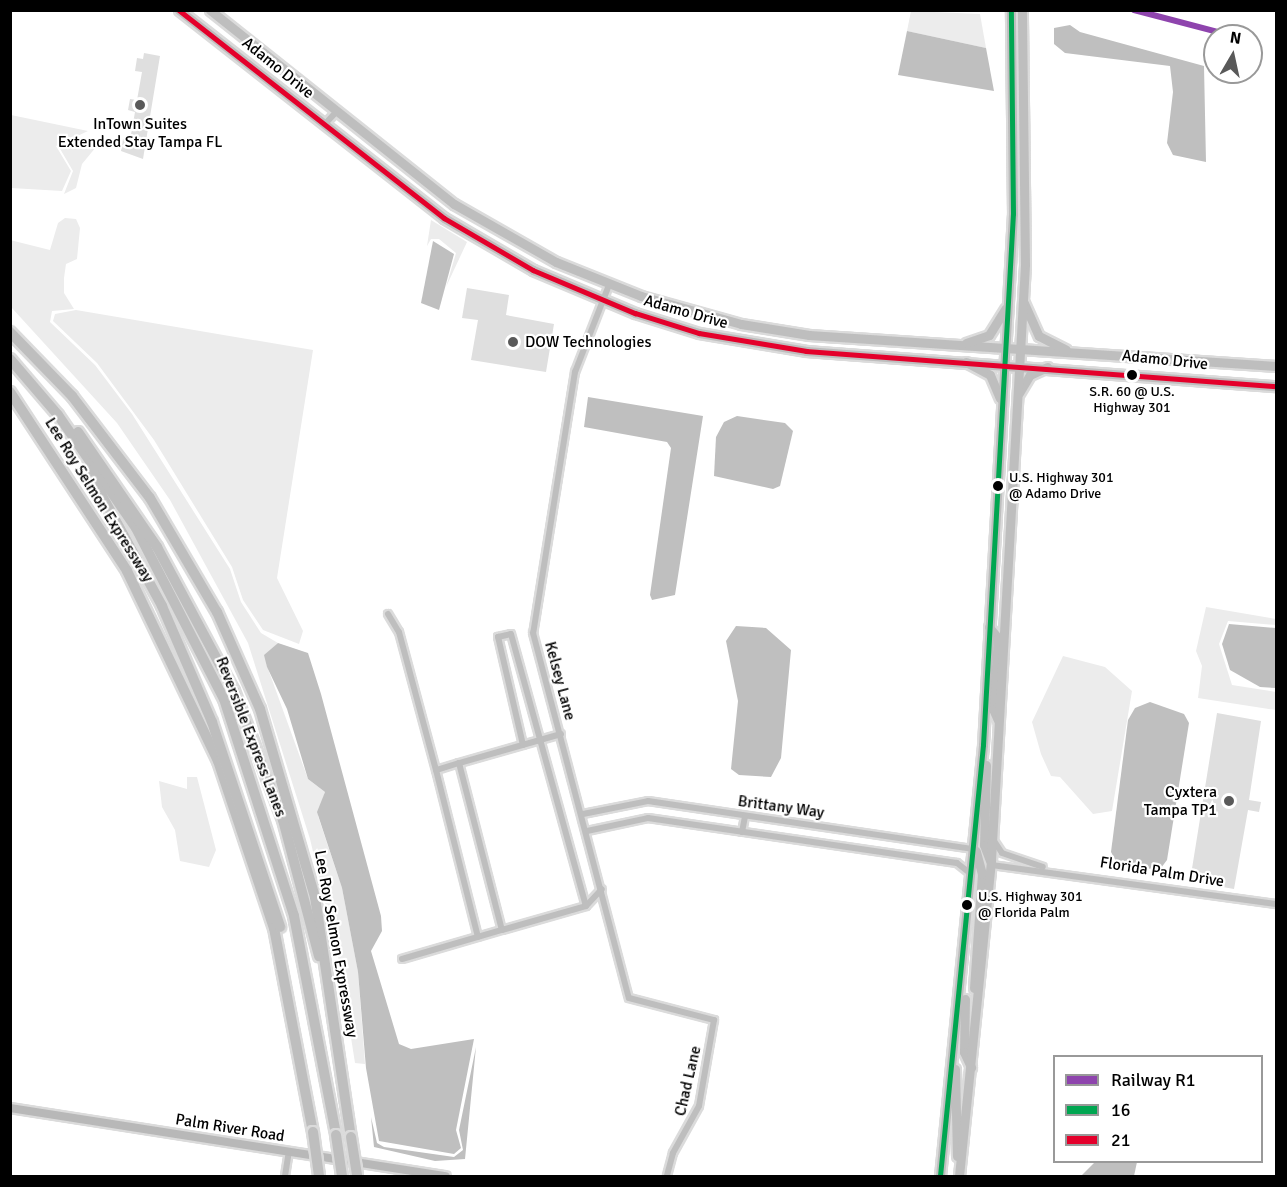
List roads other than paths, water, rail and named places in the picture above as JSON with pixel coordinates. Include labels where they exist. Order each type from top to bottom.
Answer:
[{"type":"highway","name":"Lee Roy Selmon Expressway","points":[[10,332],[72,396],[136,478],[229,636],[285,780],[313,886],[357,1176]]},
{"type":"highway","name":"Reversible Express Lanes","points":[[10,359],[58,415],[160,568],[235,727],[300,938],[342,1176]]},
{"type":"highway","name":"Lee Roy Selmon Expressway","points":[[10,392],[112,544],[191,696],[274,928],[296,1019],[320,1176]]},
{"type":"highway","points":[[39,392],[66,416],[118,487],[202,624],[268,774],[327,973]]},
{"type":"highway","points":[[58,415],[139,560],[212,722],[269,884],[295,989],[296,1019]]},
{"type":"main road","name":"Adamo Drive","points":[[179,10],[396,185],[468,234],[603,301],[699,333],[762,346],[1019,363],[1276,386]]},
{"type":"main road","name":"Adamo Drive","points":[[210,10],[336,112],[478,219],[609,285],[707,316],[775,330],[957,346],[1276,366]]},
{"type":"main road","points":[[940,1176],[973,876],[983,745],[1009,298],[1014,156],[1012,13]]},
{"type":"main road","points":[[959,1176],[993,839],[1023,298],[1028,170],[1022,15]]},
{"type":"main road","points":[[957,346],[989,335],[1009,298]]},
{"type":"main road","points":[[1023,298],[1039,336],[1073,353]]},
{"type":"main road","points":[[964,361],[992,378],[1002,407]]},
{"type":"main road","points":[[1017,398],[1030,375],[1050,366]]},
{"type":"main road","points":[[989,627],[998,638],[993,709],[999,722]]},
{"type":"main road","points":[[983,745],[984,845],[991,865]]},
{"type":"main road","points":[[975,849],[982,874],[974,955],[977,1005]]},
{"type":"main road","points":[[965,951],[964,1052],[971,1067]]},
{"type":"main road","points":[[952,1064],[959,1176]]},
{"type":"street","points":[[324,125],[336,112]]},
{"type":"street","name":"Kelsey Lane","points":[[609,285],[575,372],[533,633],[583,814],[629,998],[714,1020]]},
{"type":"street","points":[[388,614],[399,632],[478,937]]},
{"type":"street","points":[[523,745],[498,638],[511,634],[586,906]]},
{"type":"street","points":[[436,770],[561,734]]},
{"type":"street","points":[[459,763],[502,930]]},
{"type":"street","name":"Brittany Way","points":[[583,814],[648,801],[975,849]]},
{"type":"street","points":[[742,832],[745,816]]},
{"type":"street","name":"Brittany Way","points":[[587,831],[648,818],[957,863],[973,876]]},
{"type":"street","points":[[859,848],[861,833]]},
{"type":"street","name":"Florida Palm Drive","points":[[993,839],[1002,853],[1044,868]]},
{"type":"street","name":"Florida Palm Drive","points":[[991,865],[1044,868],[1276,904]]},
{"type":"street","points":[[402,959],[586,906],[602,889]]},
{"type":"street","name":"Chad Lane","points":[[667,1176],[673,1153],[699,1106],[714,1020]]},
{"type":"street","name":"Palm River Road","points":[[10,1108],[446,1176]]},
{"type":"street","points":[[285,1176],[289,1152]]},
{"type":"rail line","name":"R1","points":[[1134,10],[1203,28]]},
{"type":"place","name":"InTown Suites Extended Stay Tampa FL","points":[[140,105]]},
{"type":"place","name":"DOW Technologies","points":[[513,342]]},
{"type":"place","name":"S.R. 60 @ U.S. Highway 301","points":[[1132,375]]},
{"type":"place","name":"U.S. Highway 301 @ Adamo Drive","points":[[998,486]]},
{"type":"place","name":"Cyxtera Tampa TP1","points":[[1229,801]]},
{"type":"place","name":"U.S. Highway 301 @ Florida Palm","points":[[967,905]]}]
